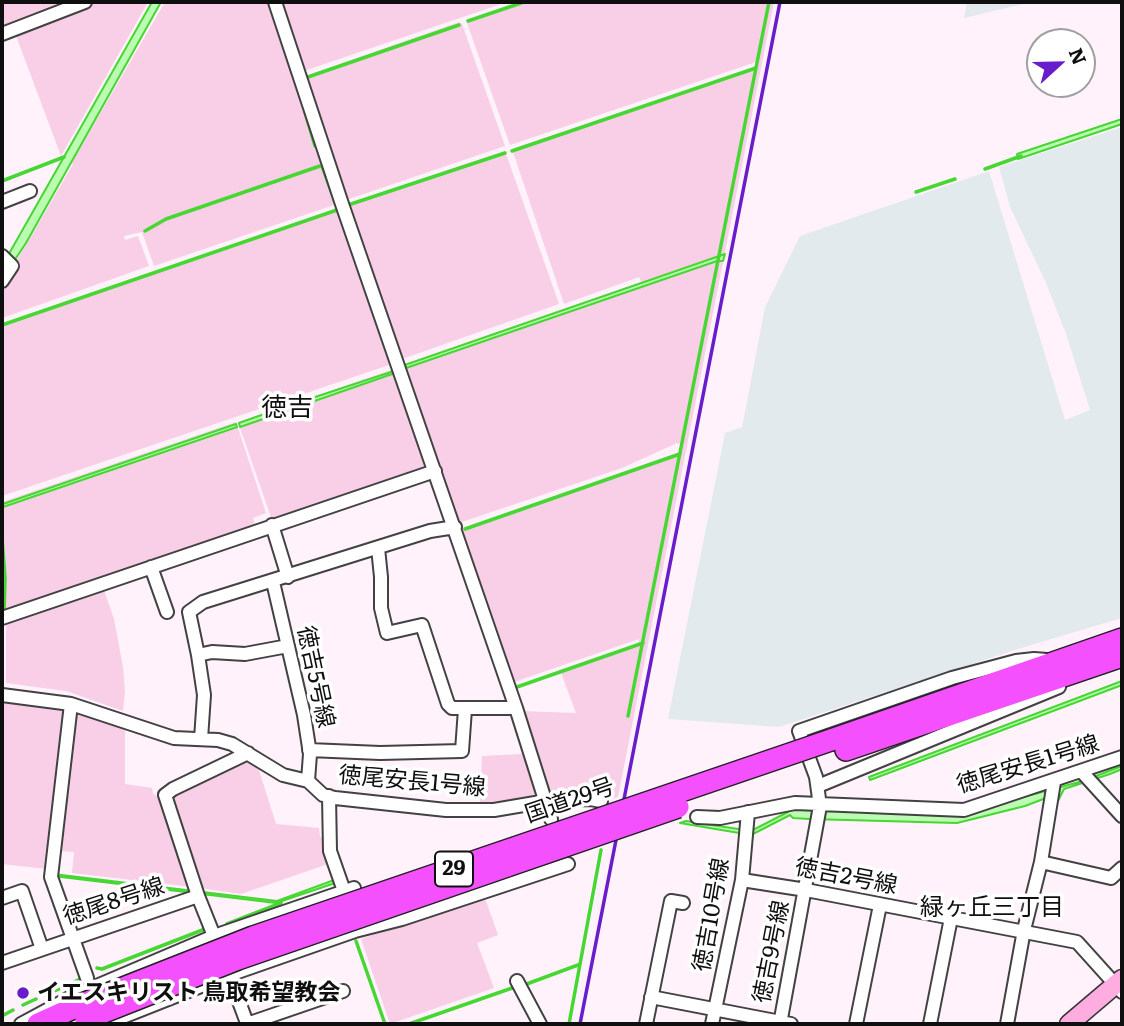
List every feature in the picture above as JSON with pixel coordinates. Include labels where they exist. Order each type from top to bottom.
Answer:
[{"type":"highway","name":"国道29号","points":[[38,1024],[87,1018],[261,951],[833,746],[1122,639]]},
{"type":"highway","name":"国道29号","points":[[833,746],[1122,656]]},
{"type":"street","points":[[2,34],[85,2]]},
{"type":"street","points":[[275,2],[516,708],[551,819]]},
{"type":"street","points":[[2,202],[30,191]]},
{"type":"street","points":[[2,256],[12,266],[2,281]]},
{"type":"street","points":[[2,618],[435,471]]},
{"type":"street","points":[[272,525],[288,576]]},
{"type":"street","points":[[201,739],[204,695],[190,620],[191,609],[216,597],[273,582],[430,531],[454,527]]},
{"type":"street","points":[[378,548],[381,608],[387,634],[422,625],[448,704],[452,708],[516,708]]},
{"type":"street","points":[[152,567],[167,612]]},
{"type":"street","name":"徳吉5号線","points":[[273,582],[304,715],[309,750],[308,781]]},
{"type":"street","points":[[198,655],[212,652],[245,654],[288,646]]},
{"type":"street","name":"徳吉9号線","points":[[784,1024],[819,812],[818,786],[799,731],[952,678],[1025,660],[1056,662]]},
{"type":"street","points":[[818,786],[1018,705],[1099,664]]},
{"type":"street","name":"徳尾安長1号線","points":[[2,695],[71,704],[174,738],[232,744],[283,775],[308,781],[323,795],[446,810],[494,810],[547,801],[601,801]]},
{"type":"street","points":[[71,704],[51,877],[87,978]]},
{"type":"street","points":[[309,750],[380,753],[462,751],[465,709]]},
{"type":"street","points":[[198,896],[165,795],[248,753]]},
{"type":"street","name":"徳尾安長1号線","points":[[696,817],[720,818],[795,803],[819,812],[964,810],[1122,757]]},
{"type":"street","points":[[1082,772],[1122,816]]},
{"type":"street","points":[[1007,1024],[1024,930],[1041,862],[1054,782]]},
{"type":"street","points":[[21,1024],[82,992],[214,936],[349,890],[330,851],[329,796]]},
{"type":"street","name":"徳吉10号線","points":[[712,1024],[742,880],[748,812]]},
{"type":"street","points":[[1041,862],[1111,877],[1122,868]]},
{"type":"street","points":[[87,1018],[229,975],[568,864]]},
{"type":"street","name":"徳吉2号線","points":[[742,880],[1024,930],[1077,942],[1120,985]]},
{"type":"street","points":[[2,898],[22,891],[42,949]]},
{"type":"street","name":"徳尾8号線","points":[[2,963],[198,896],[214,936]]},
{"type":"street","points":[[646,1024],[671,901],[683,904]]},
{"type":"street","points":[[856,1024],[880,905]]},
{"type":"street","points":[[930,1024],[951,918]]},
{"type":"street","points":[[229,975],[247,1024],[343,992]]},
{"type":"street","points":[[517,981],[540,1024]]},
{"type":"street","points":[[1069,1024],[1120,985]]},
{"type":"street","points":[[651,998],[784,1024]]},
{"type":"shaded area","points":[[2,2],[77,2],[2,32]]},
{"type":"shaded area","points":[[93,2],[148,2],[61,156],[15,33]]},
{"type":"shaded area","points":[[152,2],[161,2],[26,243],[2,279],[2,266]]},
{"type":"shaded area","points":[[165,2],[272,2],[336,201],[334,205],[154,266],[142,232],[124,236],[125,240],[138,236],[149,266],[2,318],[2,283]]},
{"type":"shaded area","points":[[278,2],[507,2],[301,72]]},
{"type":"shaded area","points":[[520,2],[774,2],[618,797],[611,799],[585,794],[549,794],[520,711],[576,713],[560,670],[639,643],[639,639],[511,683],[458,530],[679,452],[681,444],[677,443],[622,468],[456,524],[403,370],[406,369],[404,364],[641,282],[639,277],[564,304],[512,149],[754,67],[756,62],[510,145],[467,23],[469,19]]},
{"type":"shaded area","points":[[967,2],[1032,2],[964,18]]},
{"type":"shaded area","points":[[459,22],[462,24],[505,146],[346,200],[303,77]]},
{"type":"shaded area","points":[[1122,119],[1122,124],[1018,159],[1017,154]]},
{"type":"shaded area","points":[[1122,127],[1122,618],[779,727],[668,719],[725,433],[742,427],[765,307],[800,236],[989,171],[1065,420],[1090,410],[1066,334],[1046,283],[1010,207],[999,167]]},
{"type":"shaded area","points":[[505,151],[559,304],[402,359],[348,207],[350,203]]},
{"type":"shaded area","points":[[338,208],[395,363],[2,496],[2,324]]},
{"type":"shaded area","points":[[725,254],[723,261],[406,368],[405,365]]},
{"type":"shaded area","points":[[397,368],[431,469],[273,523],[238,422]]},
{"type":"shaded area","points":[[394,371],[395,373],[240,427],[239,423]]},
{"type":"shaded area","points":[[236,422],[266,513],[253,518],[256,529],[3,615],[2,502]]},
{"type":"shaded area","points":[[236,424],[237,427],[3,507],[3,504]]},
{"type":"shaded area","points":[[104,590],[114,619],[123,667],[123,711],[66,691],[6,683],[6,625]]},
{"type":"shaded area","points":[[1122,681],[1122,685],[870,780],[869,777]]},
{"type":"shaded area","points":[[2,703],[39,703],[64,709],[47,869],[2,864]]},
{"type":"shaded area","points":[[73,712],[125,730],[125,784],[152,788],[153,794],[162,798],[192,887],[72,873],[74,852],[58,851]]},
{"type":"shaded area","points":[[522,754],[536,796],[480,804],[482,756]]},
{"type":"shaded area","points":[[248,758],[257,764],[276,824],[319,828],[320,837],[326,837],[331,863],[241,894],[200,888],[172,799],[174,795]]},
{"type":"shaded area","points":[[1122,766],[1122,769],[1110,774],[1064,789],[1058,801],[1046,798],[957,823],[809,819],[793,818],[790,815],[751,835],[680,823],[686,821],[751,831],[788,812],[788,809],[956,815],[1083,781]]},
{"type":"shaded area","points":[[53,874],[277,901],[337,879],[338,882],[276,903]]},
{"type":"shaded area","points":[[478,898],[486,901],[498,935],[477,943],[494,988],[390,1024],[361,939]]},
{"type":"waterway","points":[[468,21],[524,2]]},
{"type":"waterway","points":[[628,716],[769,2]]},
{"type":"waterway","points":[[305,78],[459,25]]},
{"type":"waterway","points":[[512,151],[756,68]]},
{"type":"waterway","points":[[305,112],[315,146]]},
{"type":"waterway","points":[[351,204],[505,153]]},
{"type":"waterway","points":[[985,169],[1021,156]]},
{"type":"waterway","points":[[2,181],[64,157]]},
{"type":"waterway","points":[[145,231],[166,219],[320,166]]},
{"type":"waterway","points":[[322,166],[335,202]]},
{"type":"waterway","points":[[916,192],[955,179]]},
{"type":"waterway","points":[[2,325],[337,210]]},
{"type":"waterway","points":[[465,529],[680,454]]},
{"type":"waterway","points":[[2,538],[4,614]]},
{"type":"waterway","points":[[514,688],[643,643]]},
{"type":"waterway","points":[[569,1024],[601,850]]},
{"type":"waterway","points":[[227,924],[281,903]]},
{"type":"waterway","points":[[97,968],[102,969],[205,929]]},
{"type":"waterway","points":[[356,941],[385,1024]]},
{"type":"waterway","points":[[524,985],[578,965]]},
{"type":"waterway","points":[[70,984],[82,978]]},
{"type":"waterway","points":[[409,1024],[515,987]]},
{"type":"waterway","points":[[45,995],[59,989]]},
{"type":"waterway","points":[[23,1005],[36,999]]},
{"type":"waterway","points":[[2,1016],[13,1010]]},
{"type":"railway","points":[[580,1024],[780,2]]},
{"type":"place","name":"イエスキリスト 鳥取希望教会","points":[[23,993]]},
{"type":"district","name":"徳吉","points":[[287,408]]},
{"type":"district","name":"緑ヶ丘三丁目","points":[[992,908]]}]
